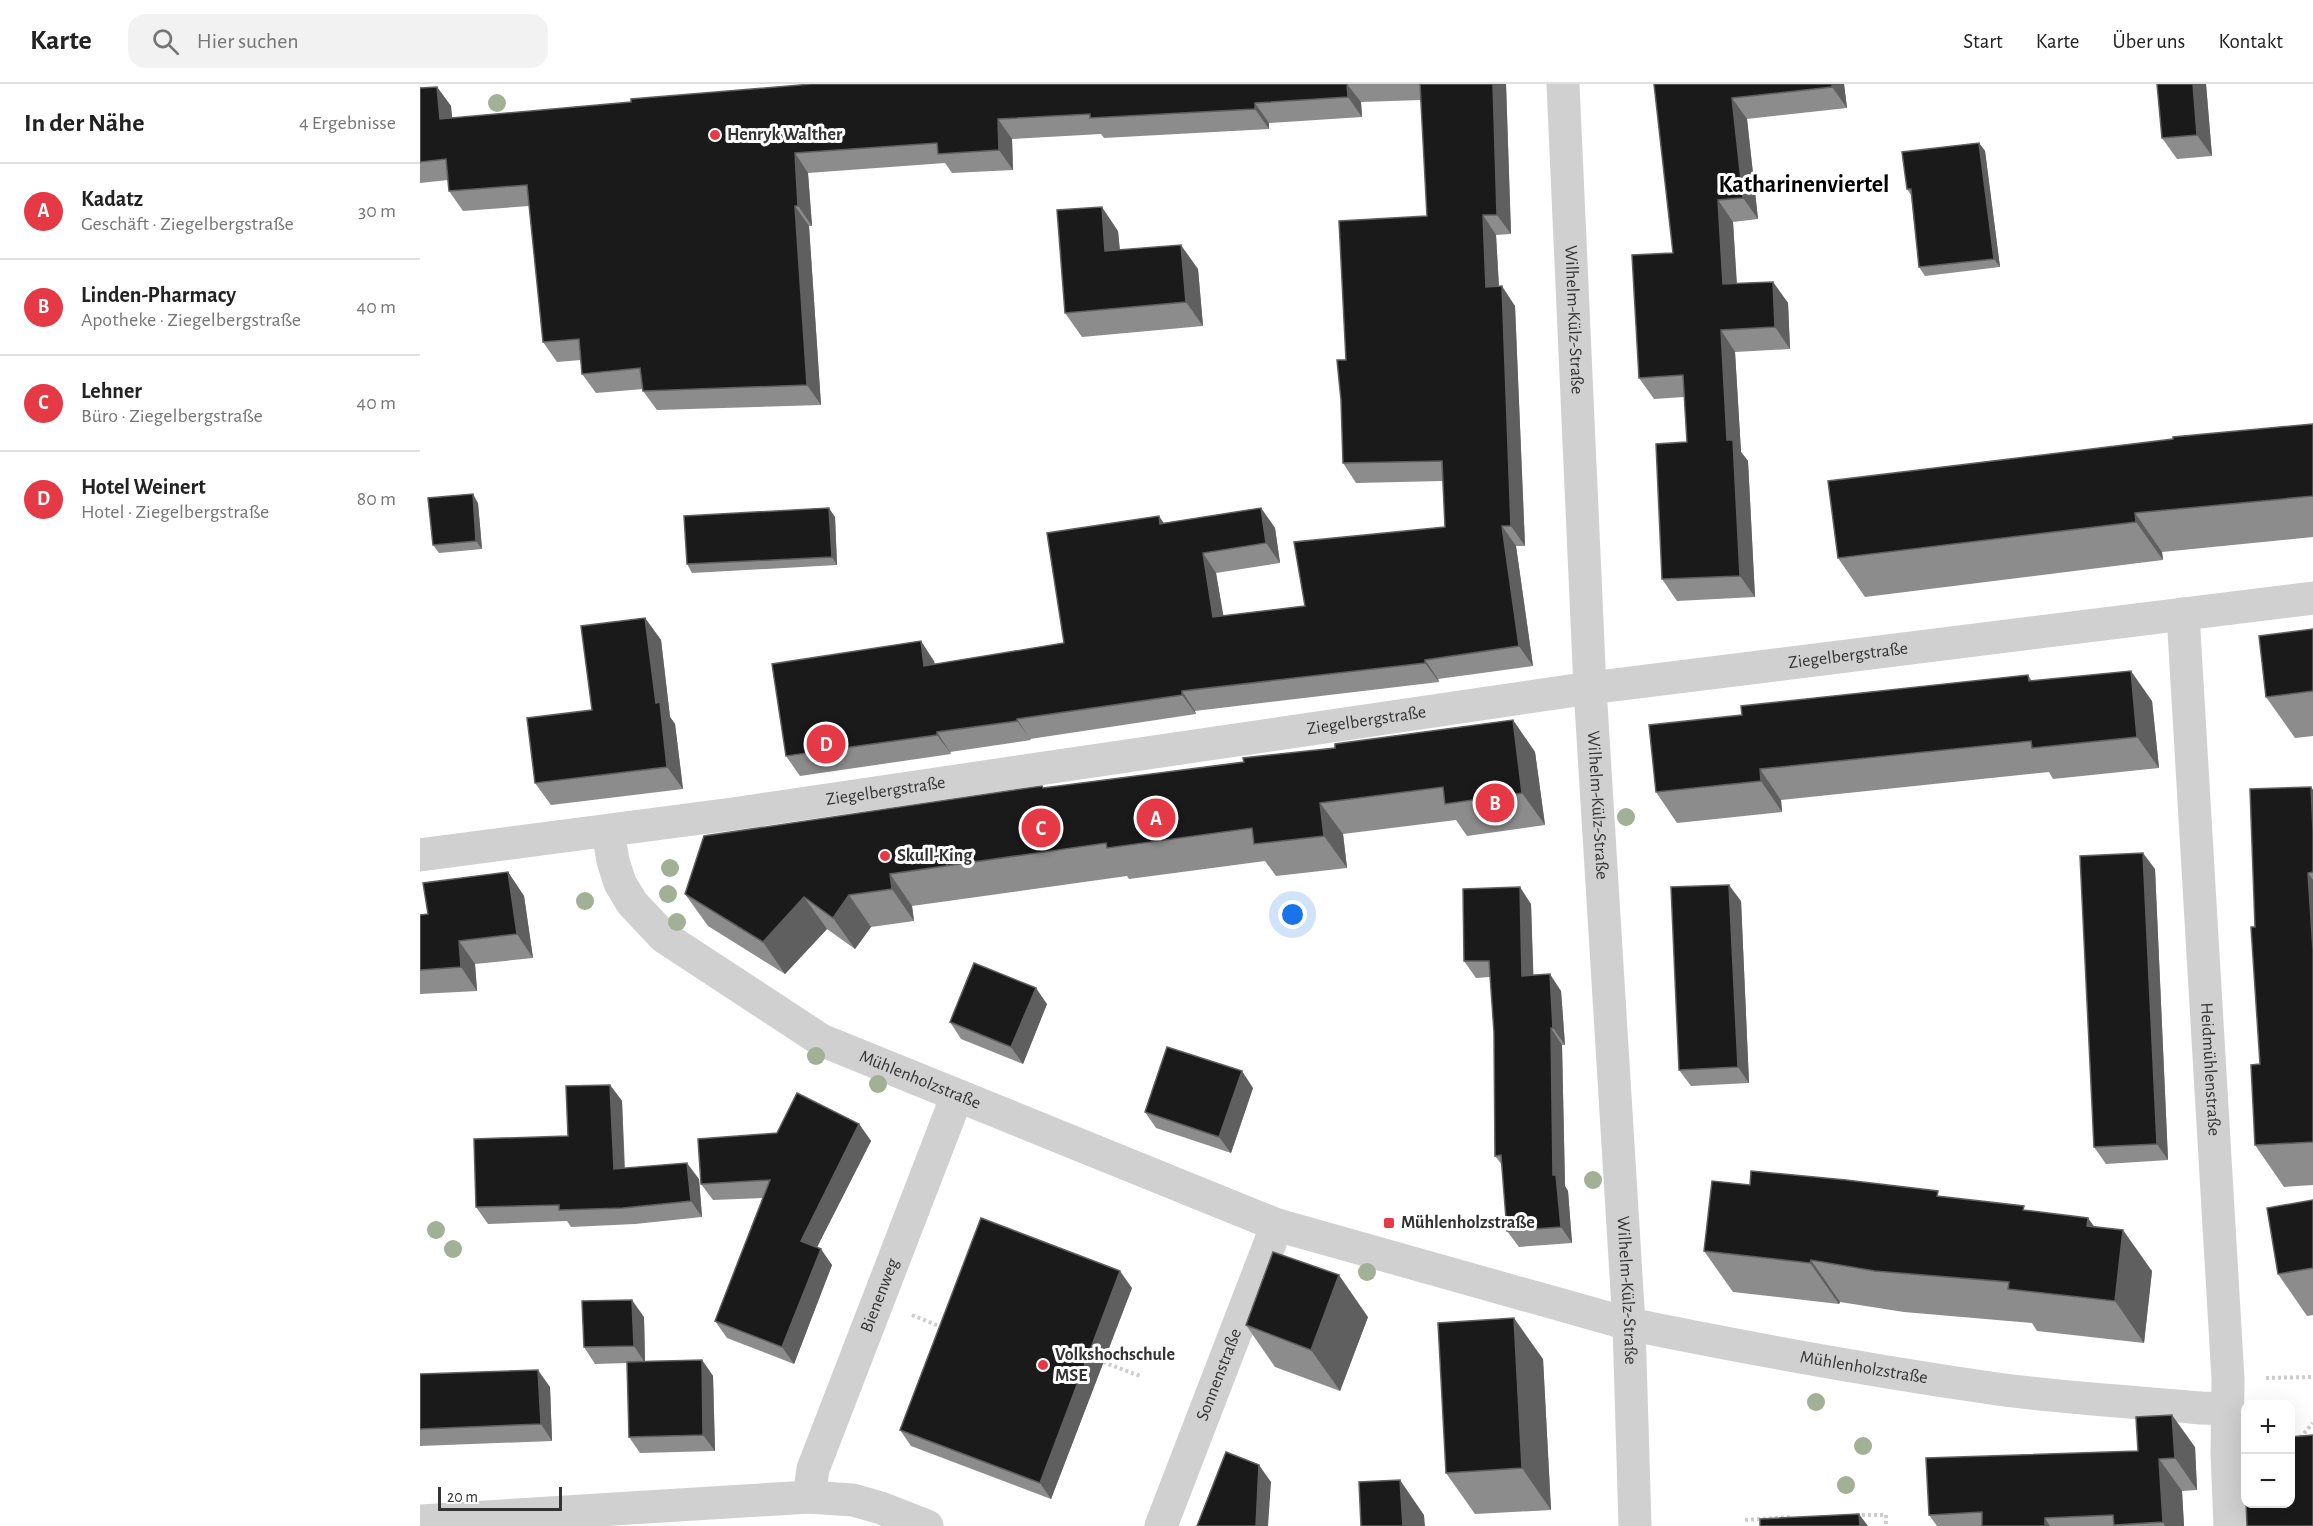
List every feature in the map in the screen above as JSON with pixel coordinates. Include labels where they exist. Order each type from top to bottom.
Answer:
[{"type":"street","name":"Wilhelm-Külz-Straße","points":[[1563,84],[1590,688],[1629,1324],[1635,1526]]},
{"type":"street","name":"Ziegelbergstraße","points":[[420,855],[608,831],[1590,688],[2313,598]]},
{"type":"street","name":"Heidmühlenstraße","points":[[2183,614],[2227,1394],[2230,1526]]},
{"type":"street","name":"Mühlenholzstraße","points":[[608,831],[620,884],[632,903],[664,937],[821,1040],[1277,1225],[1629,1324],[1867,1369],[2000,1389],[2201,1408],[2227,1394]]},
{"type":"street","name":"Bienenweg","points":[[809,1497],[813,1469],[957,1096]]},
{"type":"street","name":"Sonnenstraße","points":[[1161,1526],[1277,1225]]},
{"type":"street","points":[[420,1521],[809,1497],[853,1500],[927,1526]]},
{"type":"path","points":[[914,1316],[945,1328]]},
{"type":"path","points":[[1103,1362],[1140,1376]]},
{"type":"path","points":[[2227,1394],[2313,1377]]},
{"type":"path","points":[[2295,1442],[2313,1423]]},
{"type":"path","points":[[2298,1440],[2303,1443]]},
{"type":"path","points":[[1852,1515],[1886,1515],[1886,1526]]},
{"type":"path","points":[[1745,1520],[1797,1517]]},
{"type":"building","points":[[812,84],[1347,84],[1348,97],[1255,103],[1255,109],[1090,118],[1090,114],[998,119],[999,150],[938,154],[937,143],[795,153],[798,206],[795,206],[807,385],[643,391],[640,368],[582,374],[579,339],[543,342],[527,185],[449,191],[446,159],[420,162],[420,88],[437,87],[440,119],[631,102],[631,99]]},
{"type":"building","points":[[1420,84],[1493,84],[1497,215],[1483,215],[1486,287],[1502,286],[1511,526],[1502,526],[1519,646],[1425,660],[1425,663],[1182,691],[1182,695],[937,732],[937,735],[786,756],[772,664],[921,641],[924,666],[1064,643],[1047,533],[1159,516],[1160,524],[1261,508],[1266,543],[1203,553],[1213,617],[1305,606],[1294,542],[1445,527],[1442,461],[1343,463],[1337,360],[1346,360],[1339,221],[1427,216]]},
{"type":"building","points":[[1654,84],[1832,84],[1832,87],[1732,98],[1743,198],[1718,200],[1723,284],[1773,282],[1775,327],[1721,330],[1727,440],[1733,440],[1740,576],[1662,579],[1656,444],[1687,442],[1683,375],[1639,378],[1632,255],[1673,253]]},
{"type":"building","points":[[2157,84],[2193,84],[2197,135],[2162,138]]},
{"type":"building","points":[[1979,143],[1994,259],[1919,267],[1911,189],[1907,189],[1902,152]]},
{"type":"building","points":[[1102,207],[1105,251],[1181,245],[1186,302],[1065,313],[1057,210]]},
{"type":"building","points":[[2313,424],[2313,496],[2135,513],[2136,522],[1838,558],[1828,481],[2173,439],[2173,437]]},
{"type":"building","points":[[473,494],[476,541],[433,545],[428,498]]},
{"type":"building","points":[[829,508],[832,557],[687,564],[684,516]]},
{"type":"building","points":[[645,618],[656,703],[660,702],[667,767],[535,783],[527,718],[592,710],[581,626]]},
{"type":"building","points":[[2313,629],[2313,691],[2266,697],[2259,636]]},
{"type":"building","points":[[2131,671],[2137,737],[2032,748],[2031,741],[1760,769],[1761,781],[1656,792],[1649,725],[1742,715],[1741,706],[2028,675],[2029,681]]},
{"type":"building","points":[[1513,720],[1522,793],[1445,804],[1443,787],[1320,803],[1324,836],[1254,844],[1252,828],[1107,848],[1106,843],[890,874],[892,889],[849,895],[833,918],[804,897],[763,942],[685,894],[704,836],[1042,786],[1043,788],[1244,762],[1243,758],[1335,748],[1335,744]]},
{"type":"building","points":[[2311,787],[2313,872],[2308,873],[2313,950],[2313,1142],[2255,1145],[2251,1065],[2260,1064],[2251,927],[2255,927],[2250,789]]},
{"type":"building","points":[[2143,853],[2157,1144],[2094,1147],[2080,856]]},
{"type":"building","points":[[508,872],[517,934],[459,941],[461,967],[420,970],[420,915],[428,914],[423,883]]},
{"type":"building","points":[[1729,885],[1738,1067],[1679,1070],[1671,887]]},
{"type":"building","points":[[1520,887],[1522,976],[1550,974],[1553,1028],[1551,1028],[1553,1175],[1556,1175],[1561,1227],[1507,1231],[1501,1155],[1495,1156],[1494,1032],[1489,961],[1464,961],[1463,889]]},
{"type":"building","points":[[974,963],[1036,988],[1011,1047],[950,1022]]},
{"type":"building","points":[[1167,1047],[1242,1071],[1219,1137],[1145,1112]]},
{"type":"building","points":[[610,1085],[614,1169],[687,1163],[691,1201],[623,1208],[559,1210],[559,1205],[476,1207],[474,1139],[568,1136],[566,1086]]},
{"type":"building","points":[[797,1093],[859,1124],[801,1241],[821,1249],[782,1347],[715,1321],[770,1180],[701,1184],[698,1139],[777,1133]]},
{"type":"building","points":[[1751,1171],[1938,1191],[1937,1196],[2024,1206],[2023,1210],[2088,1218],[2087,1226],[2123,1230],[2115,1301],[2008,1289],[2009,1282],[1875,1271],[1811,1260],[1810,1263],[1704,1251],[1712,1181],[1750,1185]]},
{"type":"building","points":[[2313,1200],[2313,1268],[2278,1274],[2267,1208]]},
{"type":"building","points":[[981,1218],[1120,1271],[1040,1483],[900,1430]]},
{"type":"building","points":[[1273,1252],[1339,1275],[1311,1350],[1246,1325]]},
{"type":"building","points":[[632,1300],[634,1346],[584,1347],[582,1301]]},
{"type":"building","points":[[1514,1318],[1522,1468],[1446,1473],[1438,1323]]},
{"type":"building","points":[[702,1360],[703,1435],[629,1437],[627,1362]]},
{"type":"building","points":[[538,1370],[541,1424],[420,1429],[420,1374]]},
{"type":"building","points":[[2172,1415],[2175,1458],[2159,1459],[2163,1522],[2114,1525],[2113,1515],[2045,1518],[2045,1526],[1982,1526],[1982,1512],[1929,1515],[1926,1458],[2138,1451],[2136,1417]]},
{"type":"building","points":[[2313,1435],[2313,1526],[2247,1526],[2246,1508],[2295,1508],[2295,1437]]},
{"type":"building","points":[[1226,1452],[1259,1465],[1256,1526],[1197,1526]]},
{"type":"building","points":[[1400,1480],[1403,1526],[1361,1526],[1359,1482]]},
{"type":"building","points":[[1859,1514],[1860,1526],[1760,1526],[1760,1519]]},
{"type":"place","name":"Henryk Walther","points":[[715,135]]},
{"type":"place","name":"Hotel Weinert","points":[[826,744]]},
{"type":"place","name":"Linden-Pharmacy","points":[[1495,803]]},
{"type":"place","name":"Kadatz","points":[[1156,818]]},
{"type":"place","name":"Lehner","points":[[1041,828]]},
{"type":"place","name":"Skull-King","points":[[885,856]]},
{"type":"place","name":"Mühlenholzstraße","points":[[1389,1223]]},
{"type":"place","name":"Volkshochschule MSE","points":[[1043,1365]]},
{"type":"district","name":"Katharinenviertel","points":[[1804,185]]}]
